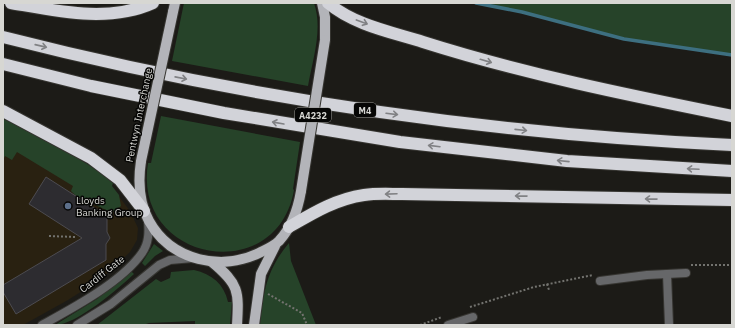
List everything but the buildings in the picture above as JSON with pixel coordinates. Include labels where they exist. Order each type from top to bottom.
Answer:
[{"type":"highway","points":[[11,3],[85,13],[114,13],[139,8],[153,3]]},
{"type":"highway","points":[[328,3],[346,15],[359,21],[485,60],[586,86],[732,116]]},
{"type":"highway","name":"M4","points":[[3,37],[168,76],[365,110],[577,135],[732,145]]},
{"type":"highway","points":[[3,64],[91,86],[224,113],[400,142],[567,161],[732,171]]},
{"type":"highway","points":[[3,110],[62,140],[97,162],[126,186],[146,215]]},
{"type":"highway","points":[[289,226],[321,208],[340,201],[366,195],[402,194],[732,200]]},
{"type":"main road","name":"A4232","points":[[254,325],[261,274],[266,260],[289,226],[296,211],[301,191],[325,40],[325,17],[322,3]]},
{"type":"main road","name":"Pentwyn Interchange","points":[[146,215],[140,182],[141,161],[174,8]]},
{"type":"main road","name":"A4232","points":[[146,215],[168,244],[182,253],[212,262],[244,259],[257,254],[277,242]]},
{"type":"main road","name":"A4232","points":[[212,262],[228,275],[235,286],[238,301],[237,325]]},
{"type":"street","name":"Cardiff Gate","points":[[42,325],[91,297],[113,281],[136,260],[147,243],[149,234],[146,215]]},
{"type":"street","points":[[77,325],[111,304],[159,264],[177,259],[196,258]]},
{"type":"street","points":[[600,282],[686,273]]},
{"type":"street","points":[[667,274],[669,325]]},
{"type":"street","points":[[448,325],[459,323],[473,316]]},
{"type":"path","points":[[49,236],[75,237]]},
{"type":"path","points":[[684,265],[732,265]]},
{"type":"path","points":[[463,310],[500,297],[547,284],[595,274]]},
{"type":"path","points":[[547,284],[549,290]]},
{"type":"path","points":[[263,292],[302,312],[307,325]]},
{"type":"path","points":[[420,325],[448,315]]},
{"type":"shaded area","points":[[3,136],[111,186],[130,211],[138,228],[137,240],[130,252],[101,279],[68,300],[23,325],[3,325]]},
{"type":"green space","points":[[184,3],[314,3],[318,23],[316,44],[308,86],[172,61]]},
{"type":"green space","points":[[476,3],[732,3],[732,55],[624,39],[522,12]]},
{"type":"green space","points":[[161,116],[300,142],[294,190],[282,221],[262,241],[236,251],[209,250],[183,241],[162,223],[149,197],[148,163],[151,163]]},
{"type":"green space","points":[[3,119],[79,159],[105,176],[113,183],[112,186],[119,195],[121,206],[110,214],[108,211],[75,195],[71,191],[73,186],[17,152],[12,160],[5,156],[3,160]]},
{"type":"green space","points":[[289,243],[291,261],[316,325],[260,325],[267,281],[276,262]]},
{"type":"green space","points":[[154,244],[163,251],[155,256],[145,266],[142,263]]},
{"type":"green space","points":[[194,270],[212,277],[224,290],[228,302],[232,302],[230,325],[195,325],[195,321],[149,323],[143,325],[97,325],[156,279],[161,282],[170,278],[171,272]]},
{"type":"green space","points":[[131,271],[134,274],[85,313],[64,323],[55,325],[97,299]]},
{"type":"waterway","points":[[476,3],[522,12],[624,39],[732,55]]},
{"type":"place","name":"Lloyds Banking Group","points":[[68,206]]}]
